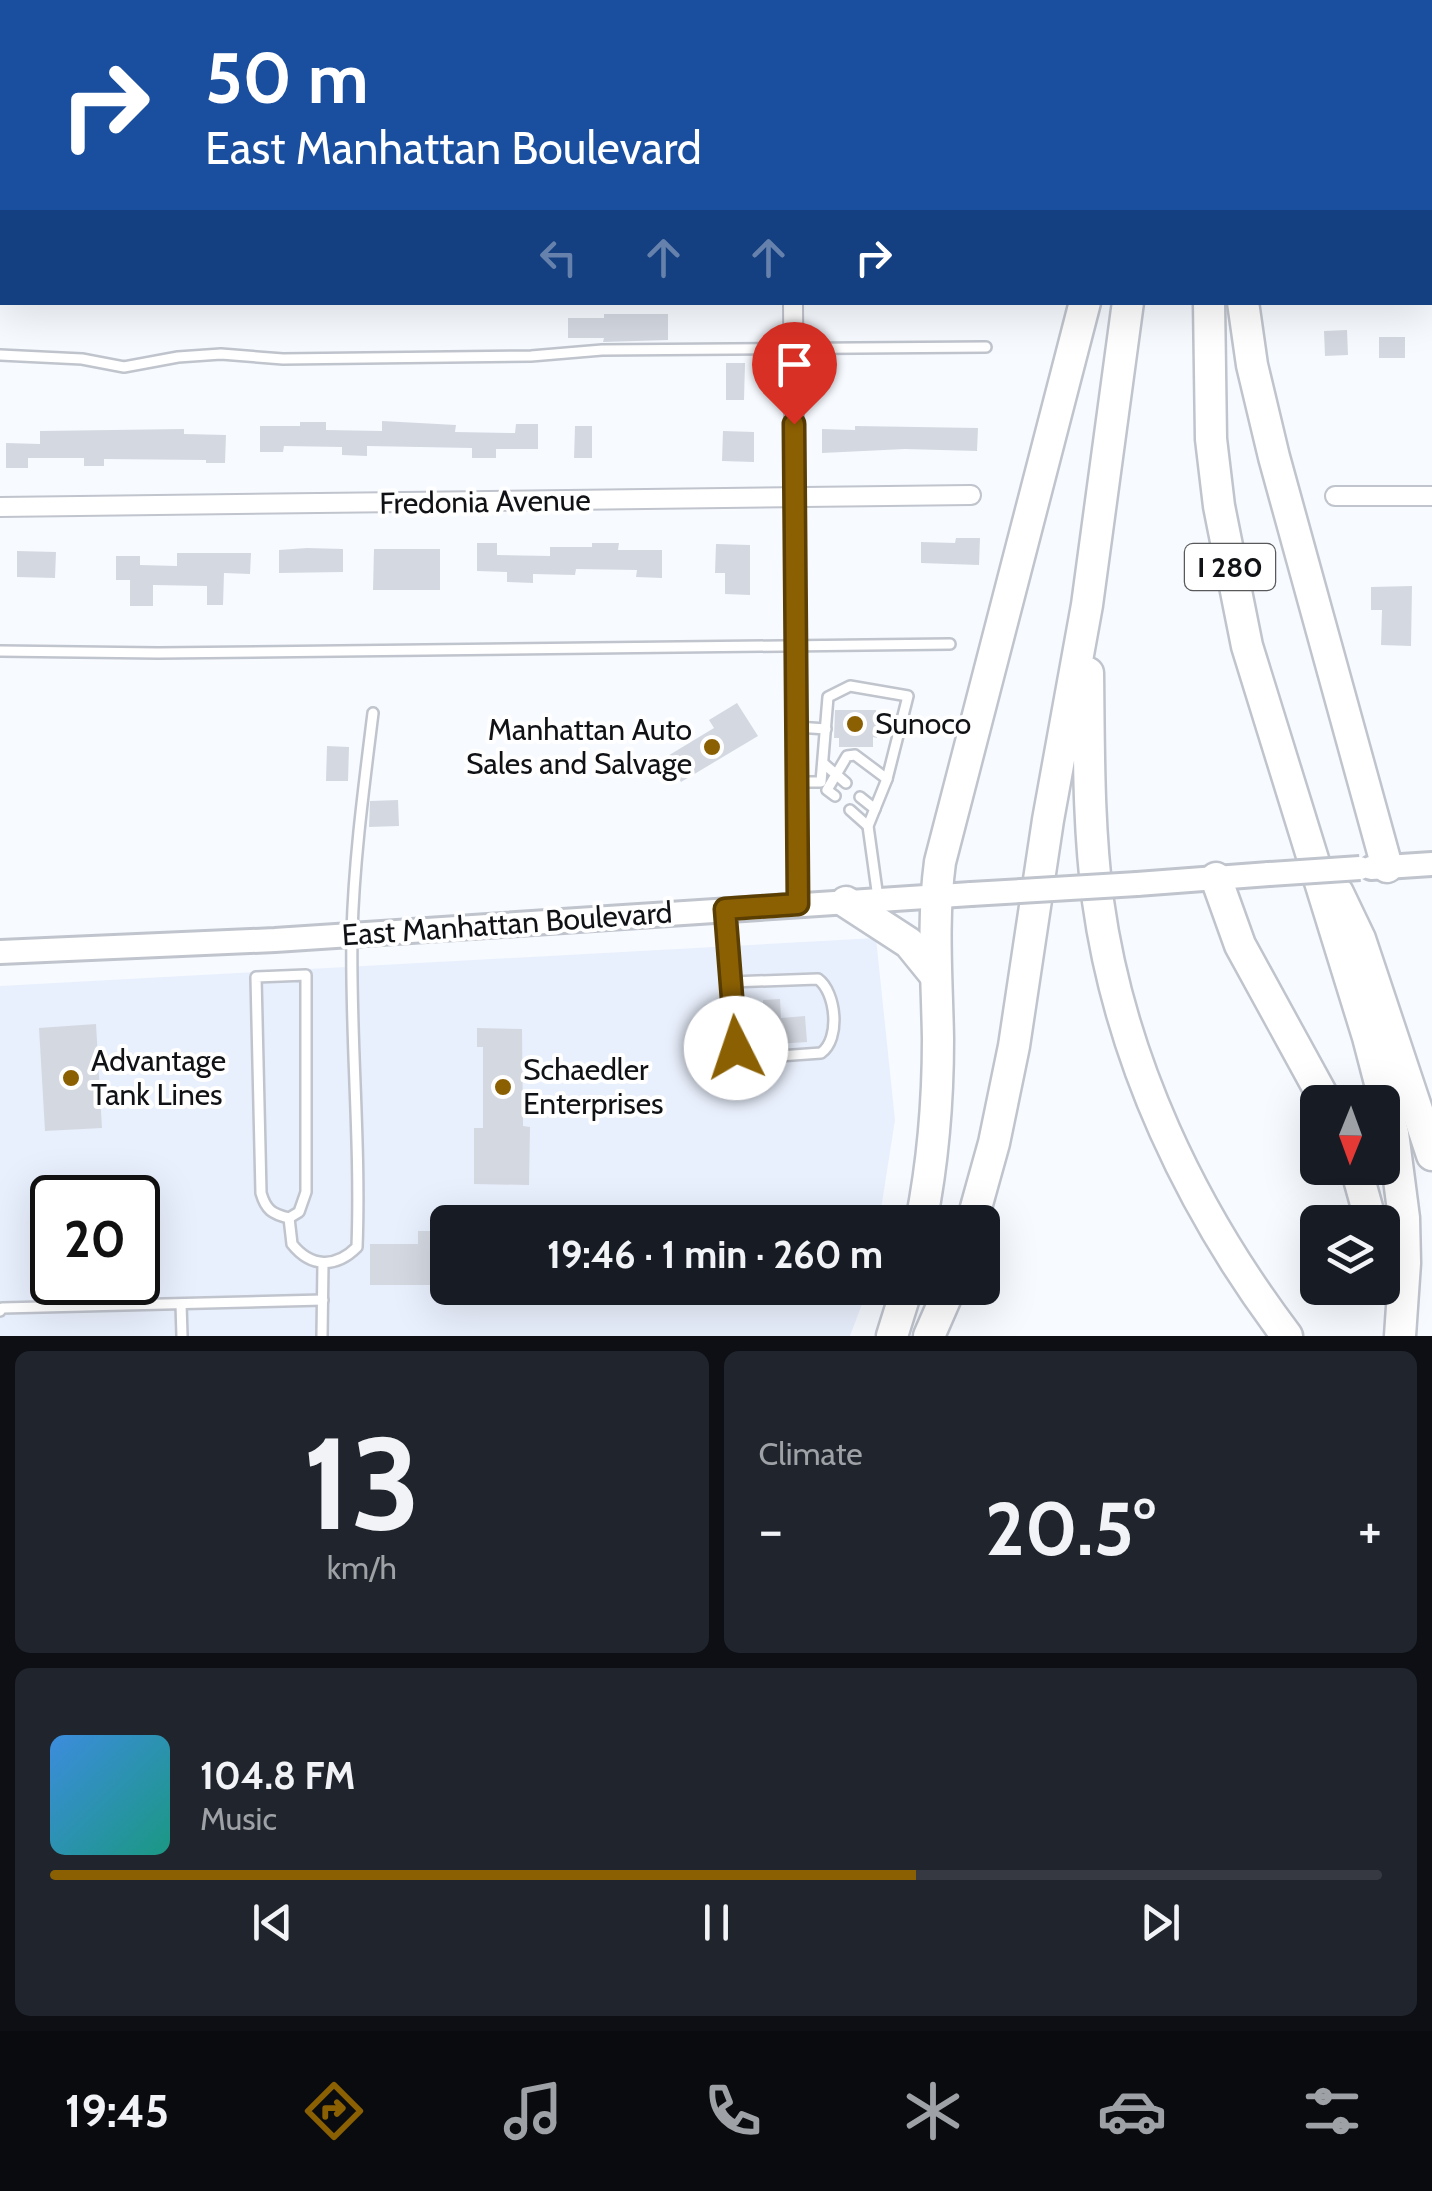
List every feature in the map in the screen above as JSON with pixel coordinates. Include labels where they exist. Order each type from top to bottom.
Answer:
[{"type":"highway","points":[[924,1205],[938,1072],[936,897],[946,833],[1084,305]]},
{"type":"highway","points":[[976,1205],[1008,1078],[1048,820],[1087,605],[1128,305]]},
{"type":"highway","name":"I 280","points":[[1209,305],[1211,439],[1219,506],[1248,646],[1304,823]]},
{"type":"highway","points":[[1243,305],[1252,365],[1374,867]]},
{"type":"highway","points":[[1087,605],[1090,818],[1098,900],[1118,994],[1154,1106],[1184,1178],[1254,1293],[1287,1336]]},
{"type":"highway","points":[[1304,823],[1360,939],[1432,1155]]},
{"type":"highway","points":[[1304,823],[1393,1133],[1404,1218],[1400,1336]]},
{"type":"highway","points":[[1216,878],[1240,945],[1317,1085]]},
{"type":"highway","points":[[846,902],[920,952],[935,976]]},
{"type":"highway","points":[[892,1336],[902,1305]]},
{"type":"highway","points":[[929,1336],[943,1305]]},
{"type":"highway","points":[[1384,1305],[1388,1336]]},
{"type":"street","points":[[794,305],[798,904]]},
{"type":"street","name":"Fredonia Avenue","points":[[0,507],[971,495]]},
{"type":"street","points":[[1335,496],[1432,496]]},
{"type":"street","name":"East Manhattan Boulevard","points":[[0,952],[352,934],[1432,864]]},
{"type":"lane","points":[[0,355],[82,359],[124,367],[210,354],[284,358],[474,357],[554,356],[602,350],[986,347]]},
{"type":"lane","points":[[0,651],[158,653],[950,644]]},
{"type":"lane","points":[[798,782],[821,782],[828,697],[850,686],[908,696],[887,778],[868,826],[879,900]]},
{"type":"lane","points":[[289,1218],[292,1244],[308,1259],[322,1263],[345,1259],[356,1247],[358,1163],[352,934],[373,713]]},
{"type":"lane","points":[[797,727],[826,728]]},
{"type":"lane","points":[[835,796],[827,790],[847,756],[854,755],[887,778]]},
{"type":"lane","points":[[823,763],[846,783]]},
{"type":"lane","points":[[860,797],[875,809]]},
{"type":"lane","points":[[850,810],[868,826]]},
{"type":"lane","points":[[725,909],[736,1048],[750,1058],[822,1052],[829,1047],[833,1038],[831,996],[828,986],[818,979],[731,982]]},
{"type":"lane","points":[[306,975],[306,1192],[298,1212],[289,1218],[266,1208],[261,1193],[256,977],[306,975]]},
{"type":"lane","points":[[322,1263],[322,1336]]},
{"type":"lane","points":[[0,1310],[322,1300]]},
{"type":"lane","points":[[182,1304],[182,1336]]},
{"type":"shaded area","points":[[876,938],[895,1120],[882,1205],[430,1205],[430,1305],[862,1305],[850,1336],[0,1336],[0,986]]},
{"type":"building","points":[[604,314],[668,314],[668,340],[603,342],[604,338],[568,338],[568,318],[604,318]]},
{"type":"building","points":[[1347,330],[1348,355],[1325,356],[1324,331]]},
{"type":"building","points":[[1379,337],[1405,337],[1405,358],[1379,358]]},
{"type":"building","points":[[726,363],[745,363],[744,400],[726,400]]},
{"type":"building","points":[[382,421],[456,425],[455,432],[515,433],[516,424],[538,424],[538,449],[496,449],[496,458],[472,458],[472,448],[367,446],[367,456],[342,455],[342,447],[284,446],[283,452],[260,452],[260,426],[326,422],[326,430],[382,431]]},
{"type":"building","points":[[575,426],[592,426],[592,458],[574,458]]},
{"type":"building","points":[[855,426],[978,428],[977,451],[822,453],[822,429],[855,430]]},
{"type":"building","points":[[184,429],[184,434],[226,435],[225,463],[104,459],[104,466],[84,466],[84,458],[28,458],[28,468],[6,468],[6,443],[40,444],[40,431]]},
{"type":"building","points":[[723,431],[754,432],[754,462],[722,461]]},
{"type":"building","points":[[956,538],[980,538],[979,565],[921,563],[921,542],[955,543]]},
{"type":"building","points":[[477,543],[497,543],[497,555],[550,556],[550,547],[592,547],[592,543],[619,543],[618,550],[662,550],[662,578],[636,577],[637,570],[576,569],[575,575],[533,574],[533,583],[507,582],[507,572],[477,571]]},
{"type":"building","points":[[716,544],[750,545],[750,595],[725,594],[725,573],[715,573]]},
{"type":"building","points":[[343,549],[343,572],[279,573],[279,550]]},
{"type":"building","points":[[374,549],[440,549],[440,590],[373,590]]},
{"type":"building","points":[[17,551],[56,552],[55,578],[17,577]]},
{"type":"building","points":[[177,553],[251,553],[250,574],[224,573],[223,605],[207,605],[207,586],[153,585],[153,606],[130,606],[130,580],[116,580],[116,556],[140,556],[140,565],[177,566]]},
{"type":"building","points":[[1412,586],[1411,646],[1381,645],[1382,610],[1371,610],[1371,587]]},
{"type":"building","name":"Manhattan Auto Sales and Salvage","points":[[737,703],[758,736],[681,782],[666,757],[714,728],[709,720]]},
{"type":"building","name":"Sunoco","points":[[835,710],[876,710],[877,738],[873,737],[873,747],[839,747],[839,738],[834,738]]},
{"type":"building","points":[[327,746],[349,747],[348,781],[326,781]]},
{"type":"building","points":[[398,800],[399,826],[369,827],[370,801]]},
{"type":"building","points":[[780,999],[781,1018],[805,1016],[807,1042],[762,1045],[763,1000]]},
{"type":"building","name":"Advantage Tank Lines","points":[[96,1024],[102,1128],[45,1131],[39,1028]]},
{"type":"building","name":"Schaedler Enterprises","points":[[477,1028],[522,1029],[523,1126],[530,1127],[529,1185],[474,1184],[474,1128],[483,1128],[483,1047],[477,1047]]},
{"type":"building","points":[[418,1231],[430,1231],[430,1285],[370,1285],[370,1244],[418,1244]]},
{"type":"place","name":"Sunoco","points":[[855,724]]},
{"type":"place","name":"Manhattan Auto Sales and Salvage","points":[[712,747]]},
{"type":"place","name":"Advantage Tank Lines","points":[[71,1078]]},
{"type":"place","name":"Schaedler Enterprises","points":[[503,1087]]},
{"type":"route","points":[[736,1048],[725,909],[798,904],[794,424]]}]
